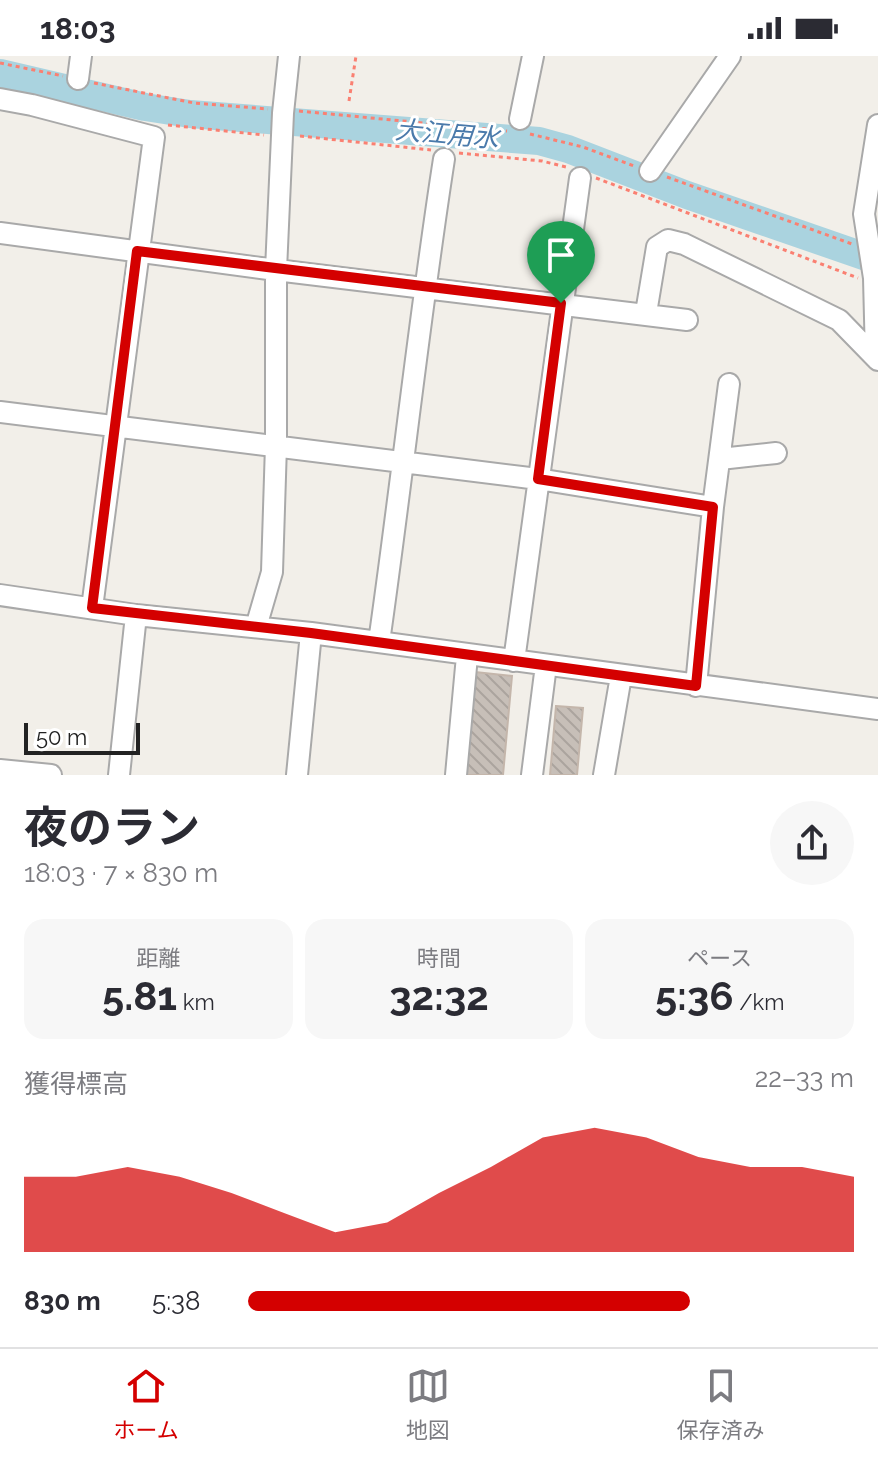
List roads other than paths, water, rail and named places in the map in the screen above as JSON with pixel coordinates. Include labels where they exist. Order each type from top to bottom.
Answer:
[{"type":"street","points":[[78,79],[81,56]]},
{"type":"street","points":[[256,627],[272,572],[276,270],[282,116],[289,56]]},
{"type":"street","points":[[520,119],[533,56]]},
{"type":"street","points":[[650,171],[730,56]]},
{"type":"street","points":[[0,99],[154,137],[92,608]]},
{"type":"street","points":[[877,359],[873,254],[864,214],[878,125]]},
{"type":"street","points":[[379,642],[405,461],[424,288],[444,159]]},
{"type":"street","points":[[514,661],[580,178]]},
{"type":"street","points":[[0,233],[687,320]]},
{"type":"street","points":[[646,313],[657,247],[668,240],[684,244],[839,320],[877,359]]},
{"type":"street","points":[[696,686],[713,507],[729,384]]},
{"type":"street","points":[[0,412],[405,461],[713,507]]},
{"type":"street","points":[[720,459],[776,453]]},
{"type":"street","points":[[0,595],[878,709]]},
{"type":"street","points":[[119,775],[136,615]]},
{"type":"street","points":[[297,775],[311,633]]},
{"type":"street","points":[[456,775],[467,656]]},
{"type":"street","points":[[532,775],[546,665]]},
{"type":"street","points":[[604,775],[621,676]]},
{"type":"street","points":[[0,770],[51,775]]},
{"type":"waterway","name":"大江用水","points":[[0,73],[145,107],[190,114],[539,141],[878,261]]}]
